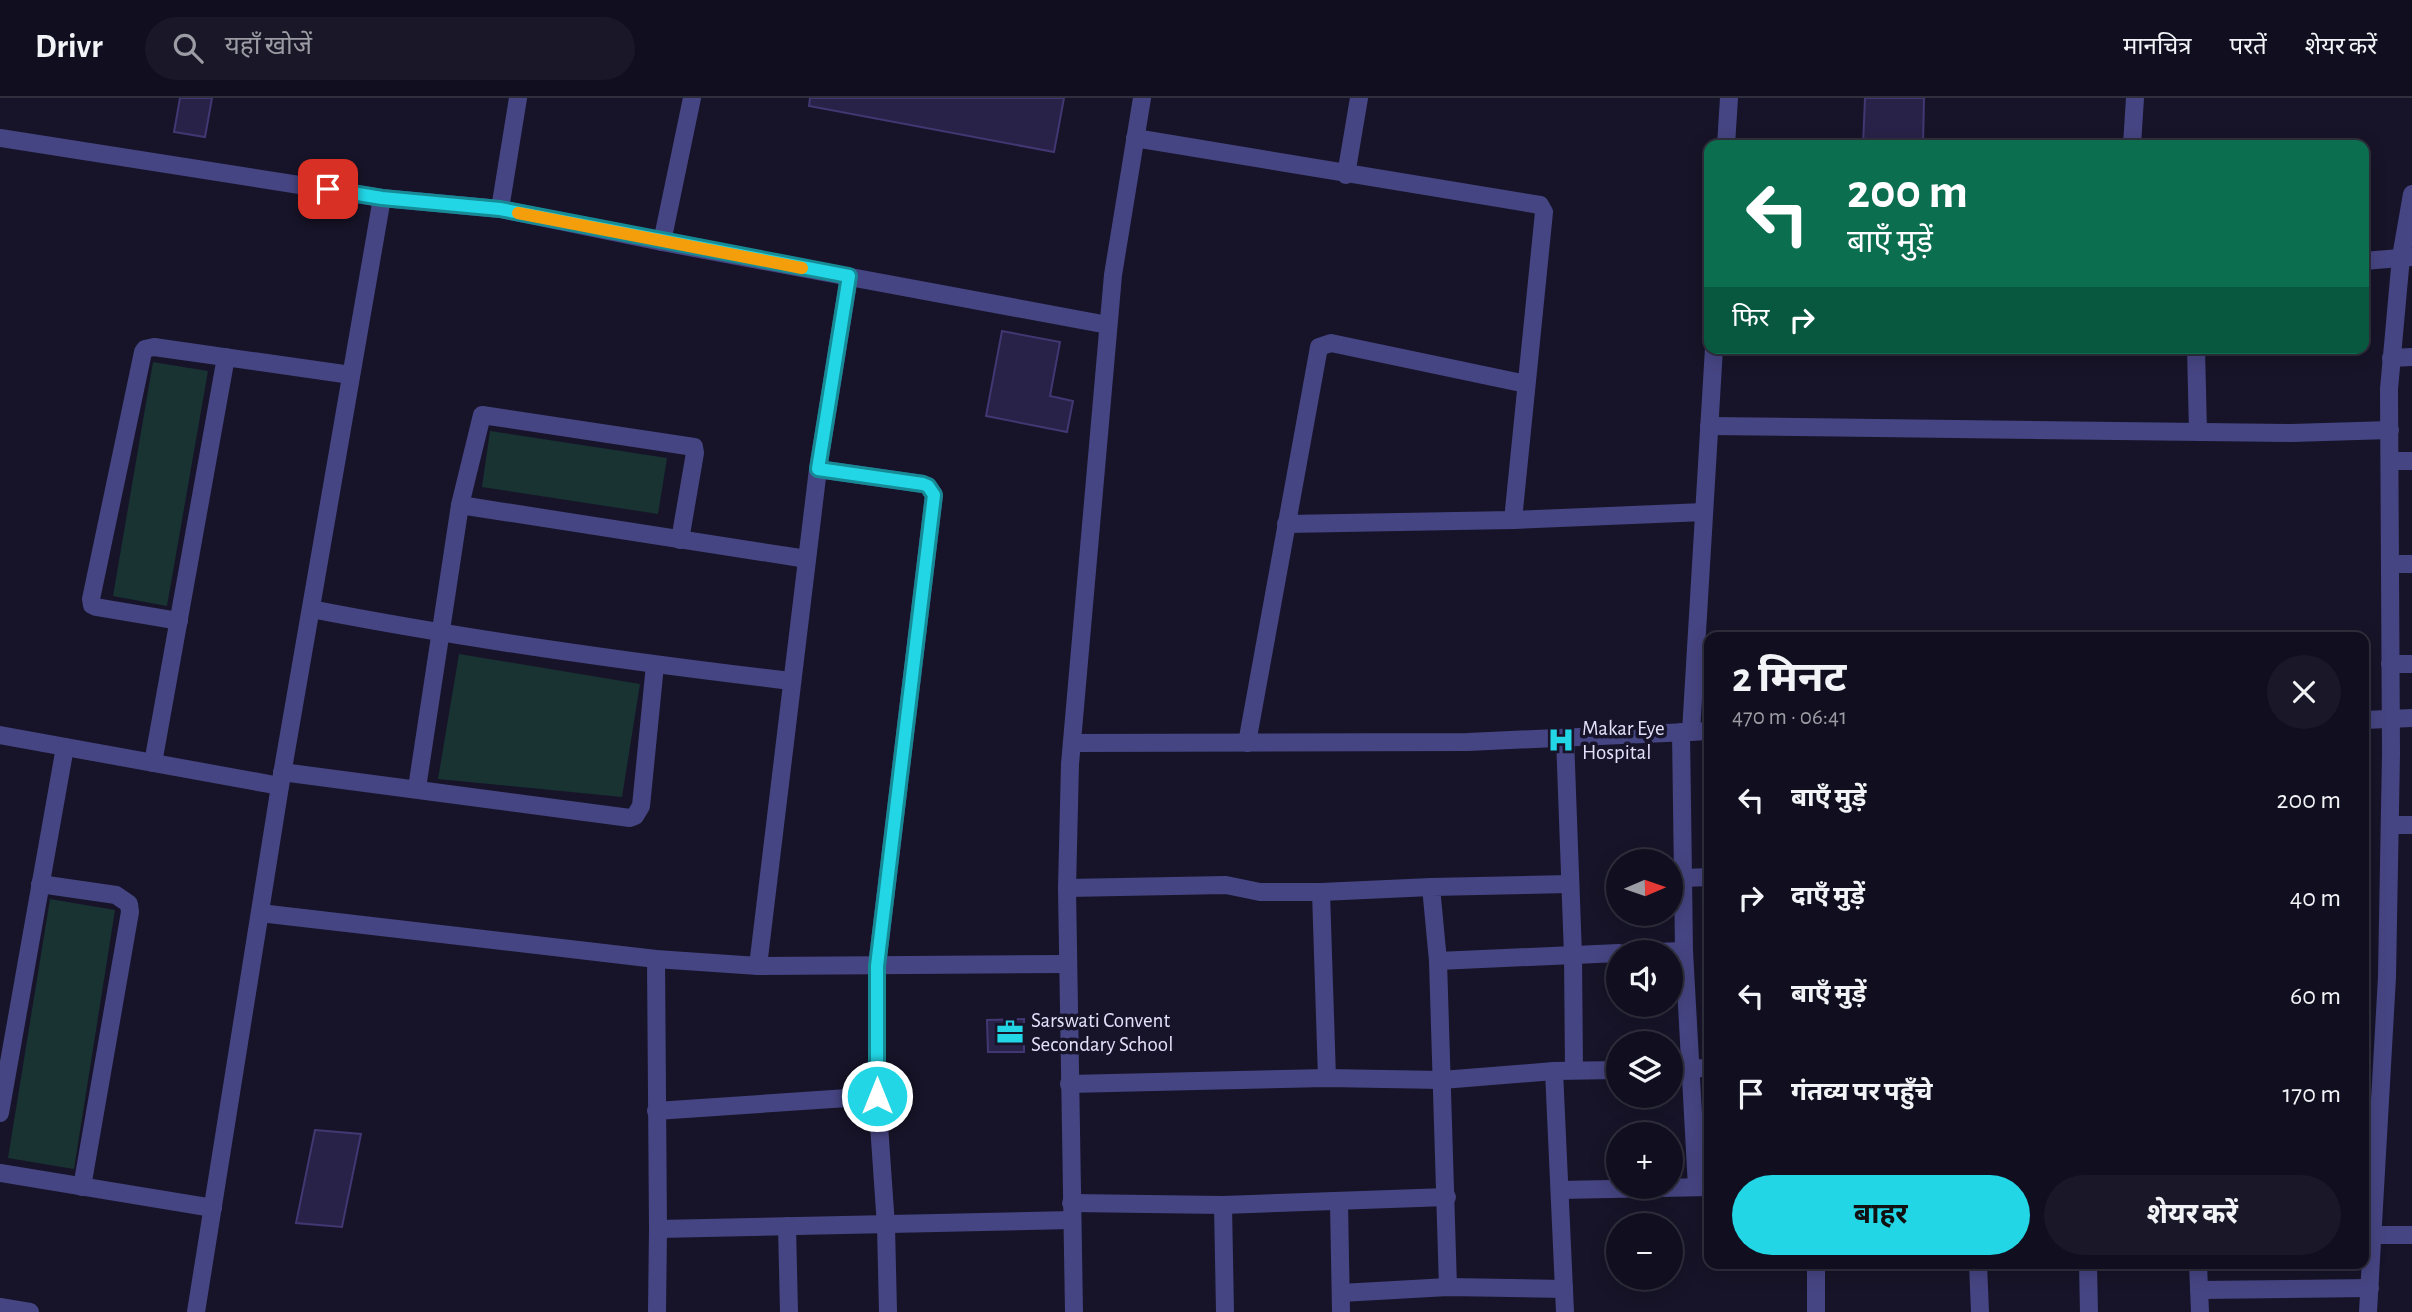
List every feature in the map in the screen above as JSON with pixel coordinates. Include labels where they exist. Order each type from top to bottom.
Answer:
[{"type":"street","points":[[500,209],[518,98]]},
{"type":"street","points":[[662,242],[692,98]]},
{"type":"street","points":[[1074,1312],[1067,888],[1072,743],[1113,275],[1142,98]]},
{"type":"street","points":[[1346,175],[1359,98]]},
{"type":"street","points":[[1726,140],[1728,98]]},
{"type":"street","points":[[2132,140],[2135,98]]},
{"type":"street","points":[[0,138],[382,198],[500,209],[1108,325]]},
{"type":"street","points":[[1135,138],[1346,175],[1531,203],[1543,209],[1513,520]]},
{"type":"street","points":[[2368,1312],[2388,976],[2391,358],[2412,194]]},
{"type":"street","points":[[196,1312],[281,779],[382,198]]},
{"type":"street","points":[[2369,261],[2406,257]]},
{"type":"street","points":[[758,966],[818,469],[849,276]]},
{"type":"street","points":[[1247,743],[1321,344],[1331,343],[1526,384]]},
{"type":"street","points":[[179,621],[96,607],[92,605],[91,599],[145,349],[154,347],[351,376]]},
{"type":"street","points":[[1684,849],[1686,732],[1714,354]]},
{"type":"street","points":[[2196,354],[2198,432]]},
{"type":"street","points":[[153,763],[226,357]]},
{"type":"street","points":[[2391,358],[2412,357]]},
{"type":"street","points":[[417,788],[460,505],[483,415],[691,445],[695,448],[695,453],[681,540]]},
{"type":"street","points":[[1709,426],[2292,433],[2390,430]]},
{"type":"street","points":[[2390,461],[2412,461]]},
{"type":"street","points":[[818,469],[923,484],[928,486],[934,495],[877,966],[877,1096],[886,1226],[888,1312]]},
{"type":"street","points":[[460,505],[807,559]]},
{"type":"street","points":[[1286,524],[1513,520],[1704,512]]},
{"type":"street","points":[[2390,564],[2412,564]]},
{"type":"street","points":[[311,610],[440,634],[655,665],[791,681]]},
{"type":"street","points":[[2390,664],[2412,664]]},
{"type":"street","points":[[0,735],[153,763],[281,779],[417,788],[626,817],[635,816],[641,806],[655,665]]},
{"type":"street","points":[[2369,720],[2412,718]]},
{"type":"street","points":[[1072,743],[1468,742],[1704,731]]},
{"type":"street","points":[[1565,738],[1574,1070]]},
{"type":"street","points":[[0,1113],[65,747]]},
{"type":"street","points":[[2390,825],[2412,825]]},
{"type":"street","points":[[1684,878],[1704,877]]},
{"type":"street","points":[[40,884],[116,895],[129,904],[130,912],[82,1187]]},
{"type":"street","points":[[1067,888],[1226,885],[1260,892],[1321,892],[1569,884]]},
{"type":"street","points":[[1431,887],[1438,961],[1448,1287]]},
{"type":"street","points":[[1321,892],[1327,1078]]},
{"type":"street","points":[[260,913],[656,959],[758,966],[1068,964]]},
{"type":"street","points":[[1560,1190],[1704,1187],[1701,1068],[1684,951],[1684,926]]},
{"type":"street","points":[[1438,961],[1606,955]]},
{"type":"street","points":[[656,959],[657,1312]]},
{"type":"street","points":[[1683,1069],[1701,1068]]},
{"type":"street","points":[[1069,1084],[1327,1078],[1441,1080],[1554,1071],[1606,1070]]},
{"type":"street","points":[[1554,1071],[1565,1312]]},
{"type":"street","points":[[656,1111],[877,1096]]},
{"type":"street","points":[[0,1173],[213,1208]]},
{"type":"street","points":[[658,1229],[886,1226],[1072,1212],[1447,1198]]},
{"type":"street","points":[[1339,1203],[1341,1312]]},
{"type":"street","points":[[1223,1205],[1225,1312]]},
{"type":"street","points":[[787,1226],[789,1312]]},
{"type":"street","points":[[2373,1236],[2412,1235]]},
{"type":"street","points":[[1816,1269],[1816,1312]]},
{"type":"street","points":[[1978,1269],[1980,1312]]},
{"type":"street","points":[[2088,1269],[2089,1312]]},
{"type":"street","points":[[2198,1269],[2200,1312]]},
{"type":"street","points":[[1341,1293],[1448,1287],[1564,1289]]},
{"type":"street","points":[[2199,1290],[2370,1288]]},
{"type":"street","points":[[0,1307],[30,1312]]},
{"type":"green space","points":[[153,362],[208,371],[167,606],[113,596]]},
{"type":"green space","points":[[490,431],[667,458],[658,514],[482,487]]},
{"type":"green space","points":[[459,654],[640,684],[622,797],[438,779]]},
{"type":"green space","points":[[50,899],[115,910],[74,1169],[8,1158]]},
{"type":"building","points":[[180,98],[212,98],[205,137],[174,132]]},
{"type":"building","points":[[810,98],[1064,98],[1054,152],[809,106]]},
{"type":"building","points":[[1865,98],[1924,98],[1923,140],[1863,140]]},
{"type":"building","points":[[1002,331],[1060,342],[1050,396],[1073,401],[1067,432],[986,416]]},
{"type":"building","points":[[1024,1019],[1024,1052],[988,1052],[987,1020]]},
{"type":"building","points":[[315,1130],[361,1134],[342,1227],[296,1223]]},
{"type":"slow traffic","points":[[518,213],[802,268]]},
{"type":"place","name":"Makar Eye Hospital","points":[[1561,740]]},
{"type":"place","name":"Sarswati Convent Secondary School","points":[[1010,1032]]},
{"type":"route","points":[[328,189],[382,198],[500,209],[849,276],[818,469],[923,484],[932,490],[934,495],[877,966],[877,1096]]}]
